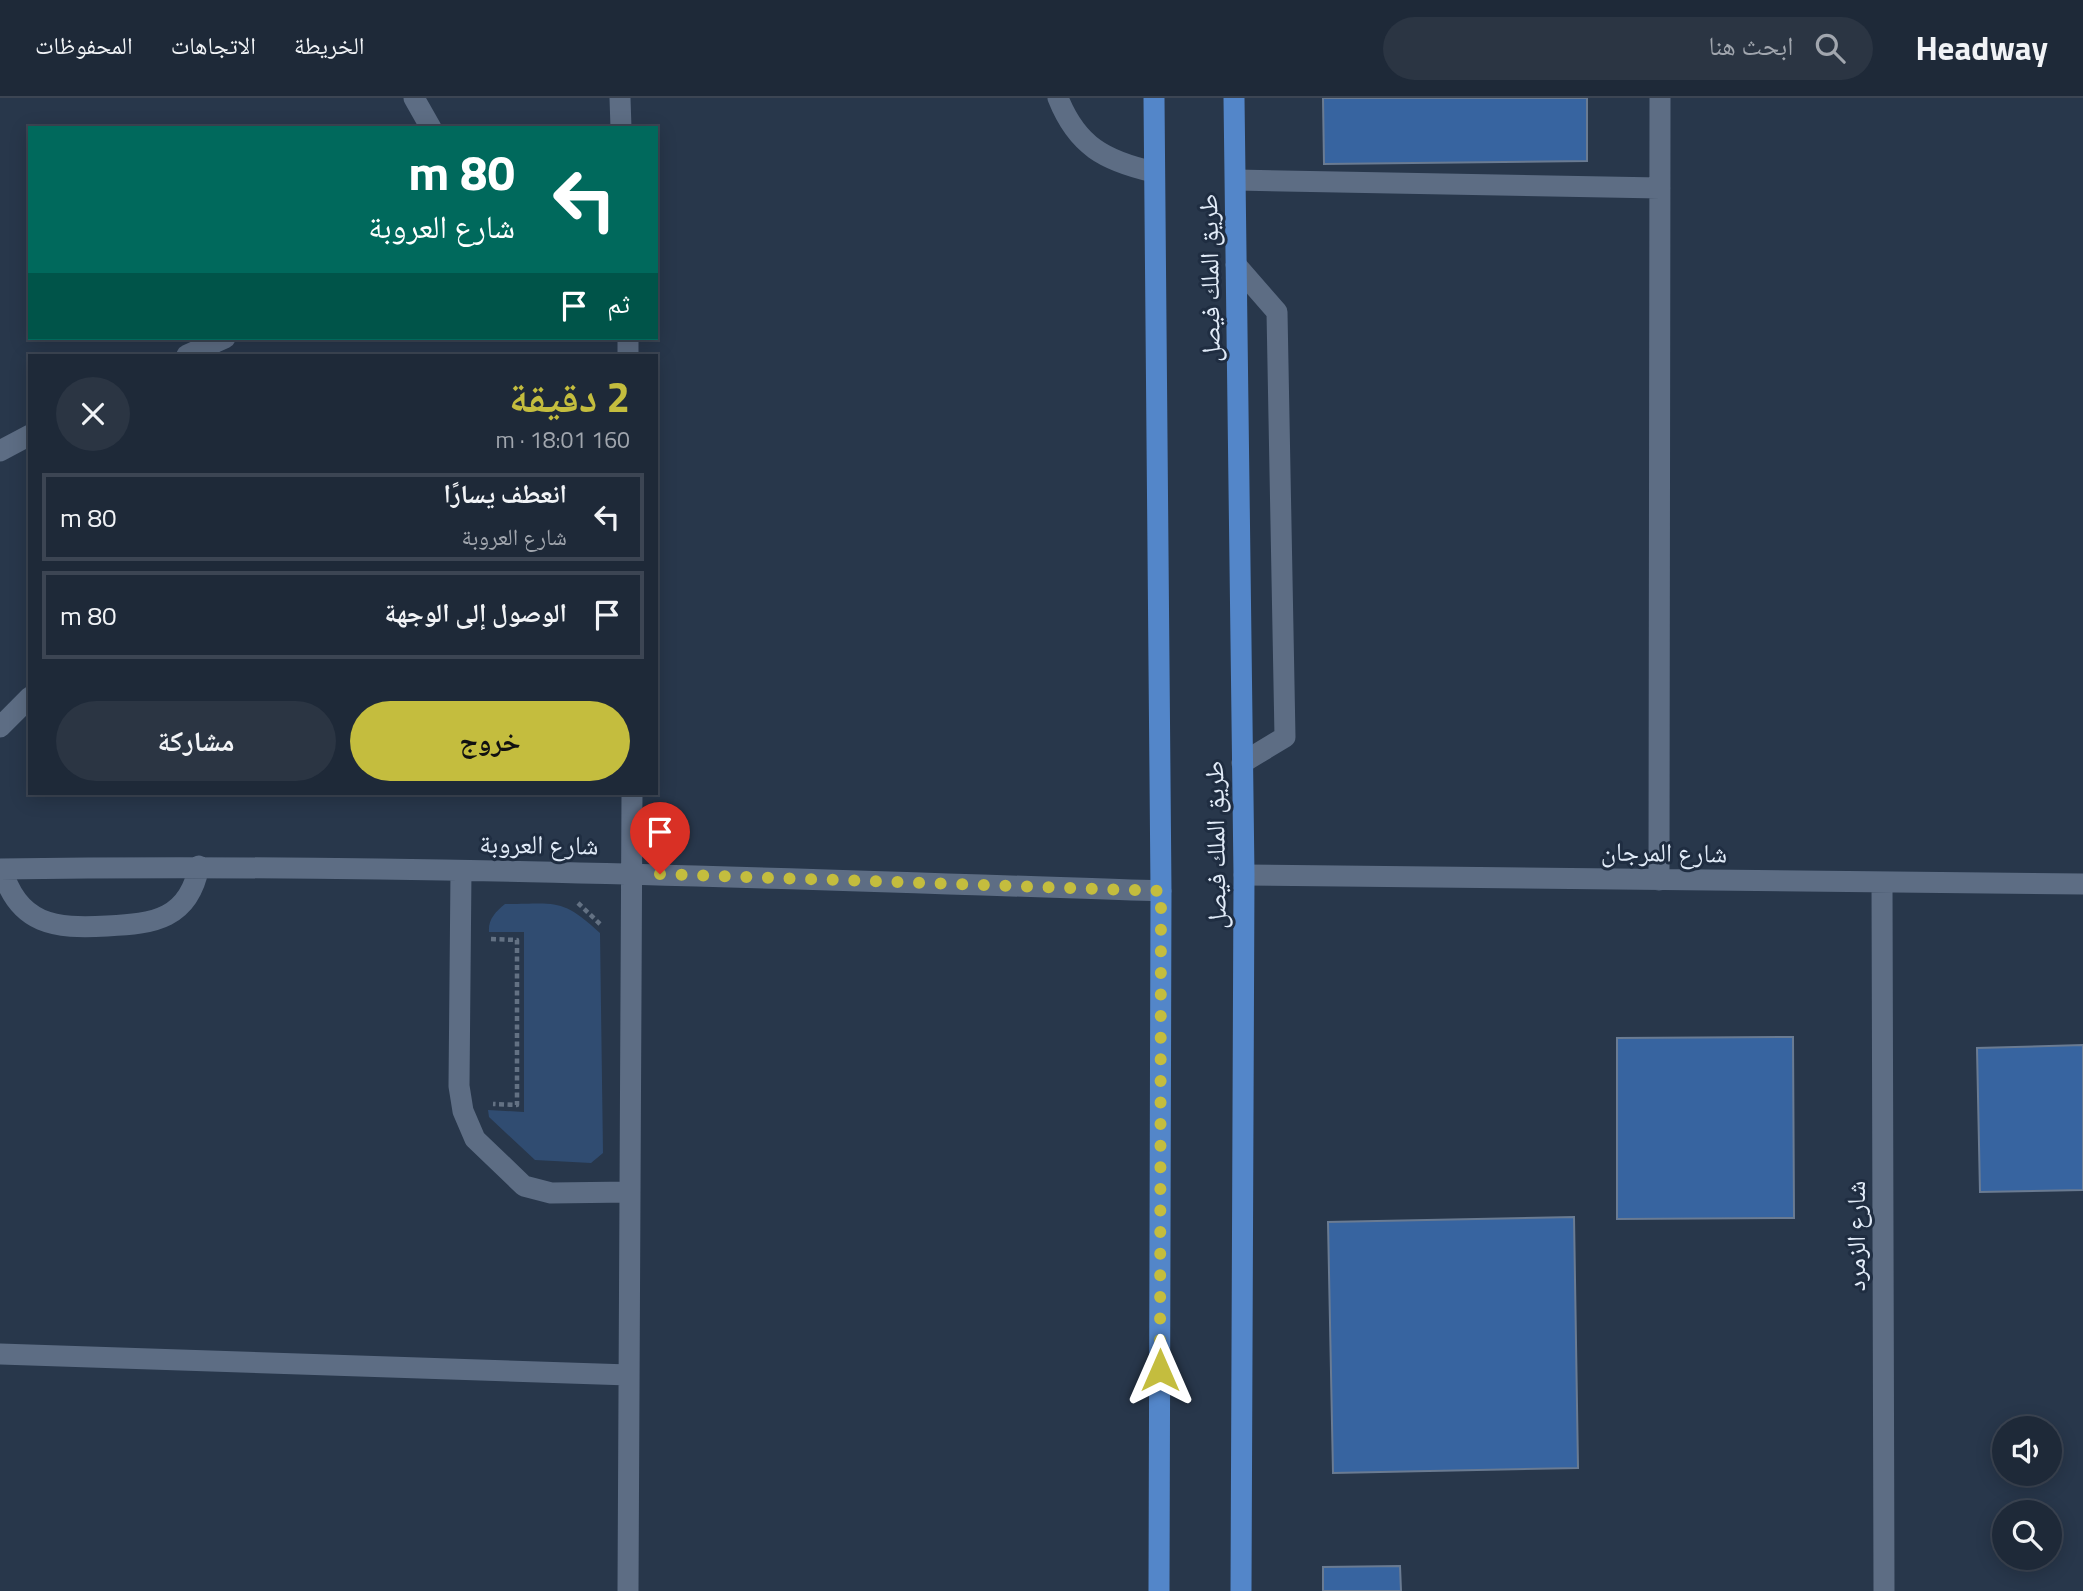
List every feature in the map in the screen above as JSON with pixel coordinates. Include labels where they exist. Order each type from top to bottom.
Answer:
[{"type":"main road","name":"طريق الملك فيصل","points":[[1154,98],[1161,891],[1159,1591]]},
{"type":"main road","name":"طريق الملك فيصل","points":[[1234,98],[1244,875],[1241,1591]]},
{"type":"street","points":[[414,98],[430,126]]},
{"type":"street","points":[[620,98],[621,126]]},
{"type":"street","points":[[1058,98],[1066,119],[1087,145],[1118,164],[1154,172]]},
{"type":"street","points":[[1660,98],[1660,880]]},
{"type":"street","points":[[1236,180],[1660,188]]},
{"type":"street","points":[[1237,265],[1277,312],[1285,737],[1242,763]]},
{"type":"street","points":[[189,354],[221,340]]},
{"type":"street","points":[[0,451],[28,436]]},
{"type":"street","points":[[0,727],[28,699]]},
{"type":"street","points":[[628,1591],[632,795]]},
{"type":"street","points":[[1,869],[7,885],[26,911],[55,926],[72,928],[140,925],[168,915],[189,895],[199,866]]},
{"type":"street","name":"شارع العروبة","points":[[1,869],[199,866],[632,873],[1161,891]]},
{"type":"street","points":[[461,871],[459,1086],[463,1111],[475,1139],[524,1186],[551,1193],[630,1192]]},
{"type":"street","name":"شارع المرجان","points":[[1244,875],[2083,884]]},
{"type":"street","name":"شارع الزمرد","points":[[1882,881],[1884,1591]]},
{"type":"street","points":[[0,1354],[629,1375]]},
{"type":"path","points":[[569,900],[577,902],[607,930]]},
{"type":"path","points":[[480,1104],[517,1105],[517,940],[484,938]]},
{"type":"shaded area","points":[[505,904],[557,905],[576,913],[600,933],[603,1153],[591,1163],[535,1160],[489,1117],[488,1110],[524,1112],[524,932],[489,932],[493,916]]},
{"type":"building","points":[[1323,98],[1587,98],[1587,161],[1324,164]]},
{"type":"building","points":[[1793,1037],[1794,1218],[1617,1219],[1617,1038]]},
{"type":"building","points":[[2083,1045],[2083,1190],[1980,1192],[1977,1048]]},
{"type":"building","points":[[1574,1217],[1578,1468],[1333,1473],[1328,1222]]},
{"type":"building","points":[[1400,1566],[1401,1591],[1323,1591],[1323,1567]]},
{"type":"route","points":[[660,874],[1161,891],[1160,1370]]}]
